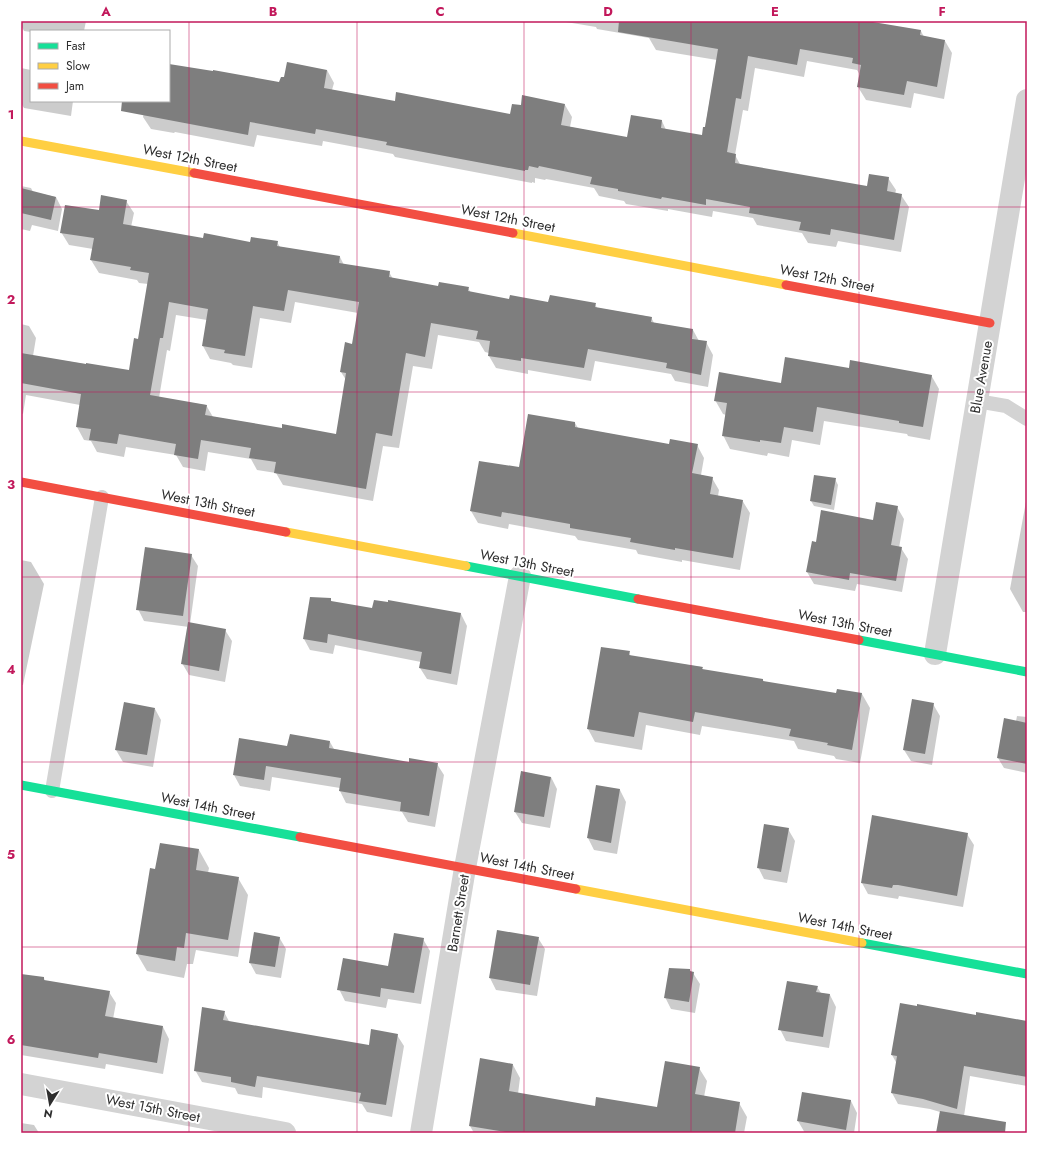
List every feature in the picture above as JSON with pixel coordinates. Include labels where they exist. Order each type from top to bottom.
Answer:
[{"type":"street","name":"Blue Avenue","points":[[935,654],[1027,100]]},
{"type":"street","name":"West 12th Street","points":[[21,141],[990,323]]},
{"type":"street","name":"West 13th Street","points":[[21,482],[1027,672]]},
{"type":"street","name":"Barnett Street","points":[[421,1133],[465,868],[520,576]]},
{"type":"street","name":"West 14th Street","points":[[21,785],[1027,974]]},
{"type":"street","name":"West 15th Street","points":[[21,1084],[285,1133]]},
{"type":"lane","points":[[977,401],[1006,406],[1027,419]]},
{"type":"lane","points":[[52,791],[102,497]]},
{"type":"building","points":[[619,21],[867,21],[921,30],[920,35],[945,40],[937,87],[907,81],[904,95],[857,87],[861,65],[852,63],[853,58],[800,49],[797,65],[748,56],[741,99],[736,98],[727,152],[736,154],[735,163],[867,186],[869,174],[889,177],[887,191],[902,194],[894,240],[831,229],[830,235],[799,230],[801,222],[749,213],[750,207],[706,199],[706,205],[618,191],[618,189],[590,184],[592,177],[539,166],[538,168],[529,166],[528,170],[525,171],[386,145],[387,142],[316,129],[315,134],[250,122],[248,135],[121,111],[122,102],[170,102],[170,64],[279,82],[281,77],[284,77],[287,62],[327,70],[324,88],[395,101],[396,92],[510,114],[512,104],[521,105],[522,95],[565,104],[561,125],[627,137],[631,115],[662,120],[661,128],[702,135],[703,127],[705,127],[718,49],[618,32]]},
{"type":"building","points":[[21,188],[56,197],[51,220],[21,213]]},
{"type":"building","points":[[101,195],[127,200],[123,224],[203,238],[204,233],[250,242],[251,237],[278,241],[277,246],[340,256],[339,263],[390,271],[389,277],[438,286],[439,282],[469,287],[468,291],[509,299],[510,295],[548,302],[550,295],[596,303],[595,307],[652,317],[651,322],[693,329],[692,339],[707,341],[701,375],[666,368],[667,363],[588,349],[584,368],[521,358],[521,361],[488,356],[490,341],[476,339],[478,331],[431,323],[425,357],[406,353],[392,436],[376,433],[366,489],[274,473],[276,462],[249,458],[251,448],[201,440],[198,459],[174,455],[176,444],[119,434],[117,444],[89,440],[91,429],[76,427],[81,394],[21,383],[21,353],[129,370],[134,338],[138,339],[149,273],[130,270],[131,267],[90,260],[94,238],[60,233],[65,205],[99,210]],"holes":[[[288,290],[359,302],[352,344],[345,342],[340,372],[346,373],[336,434],[282,424],[282,428],[205,415],[207,405],[150,395],[160,338],[163,338],[169,302],[208,309],[202,346],[225,350],[224,353],[245,356],[253,306],[284,311]]]},
{"type":"building","points":[[785,357],[849,368],[850,360],[932,375],[923,427],[899,423],[899,421],[817,407],[813,432],[784,427],[781,443],[760,440],[760,442],[722,436],[727,403],[714,401],[719,372],[781,383]]},
{"type":"building","points":[[528,414],[575,422],[575,427],[669,444],[670,439],[698,444],[692,473],[713,477],[710,494],[743,500],[733,558],[630,542],[631,538],[570,528],[570,524],[502,512],[501,517],[470,511],[479,461],[519,467]]},
{"type":"building","points":[[814,475],[836,478],[831,505],[810,501]]},
{"type":"building","points":[[876,502],[898,506],[891,545],[902,547],[896,581],[850,573],[849,580],[806,572],[812,541],[816,542],[821,510],[873,520]]},
{"type":"building","points":[[145,547],[192,554],[183,616],[136,610]]},
{"type":"building","points":[[310,597],[331,598],[331,601],[372,608],[374,600],[388,602],[388,600],[461,613],[451,674],[419,668],[422,652],[328,634],[327,643],[303,639]]},
{"type":"building","points":[[188,622],[226,629],[219,671],[181,664]]},
{"type":"building","points":[[601,647],[630,651],[629,655],[703,667],[702,669],[763,679],[763,681],[836,693],[837,689],[862,693],[852,750],[827,745],[828,743],[789,736],[791,729],[695,712],[693,722],[639,712],[634,737],[587,729]]},
{"type":"building","points":[[912,699],[934,703],[925,754],[903,750]]},
{"type":"building","points":[[124,702],[155,708],[147,755],[115,750]]},
{"type":"building","points":[[1004,718],[1027,723],[1027,764],[997,758]]},
{"type":"building","points":[[290,734],[330,741],[329,748],[409,762],[409,758],[438,763],[429,816],[400,811],[401,802],[339,791],[341,778],[266,766],[264,780],[233,775],[239,738],[287,746]]},
{"type":"building","points":[[521,771],[551,777],[544,817],[514,812]]},
{"type":"building","points":[[596,785],[620,789],[611,843],[587,838]]},
{"type":"building","points":[[872,815],[968,833],[957,896],[898,885],[893,885],[892,888],[861,883]]},
{"type":"building","points":[[764,824],[789,828],[781,872],[757,868]]},
{"type":"building","points":[[160,843],[199,849],[196,870],[239,877],[228,940],[186,933],[184,948],[177,947],[175,961],[136,954],[150,868],[155,869]]},
{"type":"building","points":[[497,930],[539,937],[530,985],[489,978]]},
{"type":"building","points":[[254,932],[280,937],[275,967],[249,963]]},
{"type":"building","points":[[394,933],[424,938],[414,993],[381,988],[380,997],[337,990],[343,958],[388,966]]},
{"type":"building","points":[[669,968],[690,969],[690,971],[694,972],[689,1002],[664,998]]},
{"type":"building","points":[[21,974],[44,977],[44,980],[110,991],[105,1016],[163,1026],[157,1063],[99,1053],[98,1058],[21,1045]]},
{"type":"building","points":[[787,981],[818,986],[816,992],[830,994],[823,1037],[778,1030]]},
{"type":"building","points":[[900,1003],[917,1006],[917,1004],[976,1015],[976,1012],[1027,1021],[1027,1077],[964,1066],[957,1109],[923,1099],[891,1093],[897,1056],[891,1055]]},
{"type":"building","points":[[202,1007],[225,1011],[223,1020],[369,1045],[371,1029],[398,1034],[386,1105],[359,1101],[361,1093],[257,1076],[255,1087],[231,1082],[231,1077],[194,1071]]},
{"type":"building","points":[[480,1058],[513,1064],[509,1091],[595,1106],[596,1097],[657,1107],[665,1061],[700,1067],[695,1094],[740,1102],[735,1133],[511,1133],[469,1126]]},
{"type":"building","points":[[802,1092],[851,1100],[846,1130],[797,1121]]},
{"type":"building","points":[[940,1111],[1006,1122],[1005,1133],[936,1133]]},
{"type":"traffic: fast","points":[[466,566],[638,599]]},
{"type":"traffic: fast","points":[[859,640],[1027,672]]},
{"type":"traffic: fast","points":[[21,785],[300,837]]},
{"type":"traffic: fast","points":[[862,943],[1027,974]]},
{"type":"traffic: slow","points":[[21,141],[194,173]]},
{"type":"traffic: slow","points":[[513,233],[786,285]]},
{"type":"traffic: slow","points":[[286,532],[466,566]]},
{"type":"traffic: slow","points":[[576,889],[862,943]]},
{"type":"traffic: jam","points":[[194,173],[513,233]]},
{"type":"traffic: jam","points":[[786,285],[990,323]]},
{"type":"traffic: jam","points":[[21,482],[286,532]]},
{"type":"traffic: jam","points":[[638,599],[859,640]]},
{"type":"traffic: jam","points":[[300,837],[576,889]]}]
